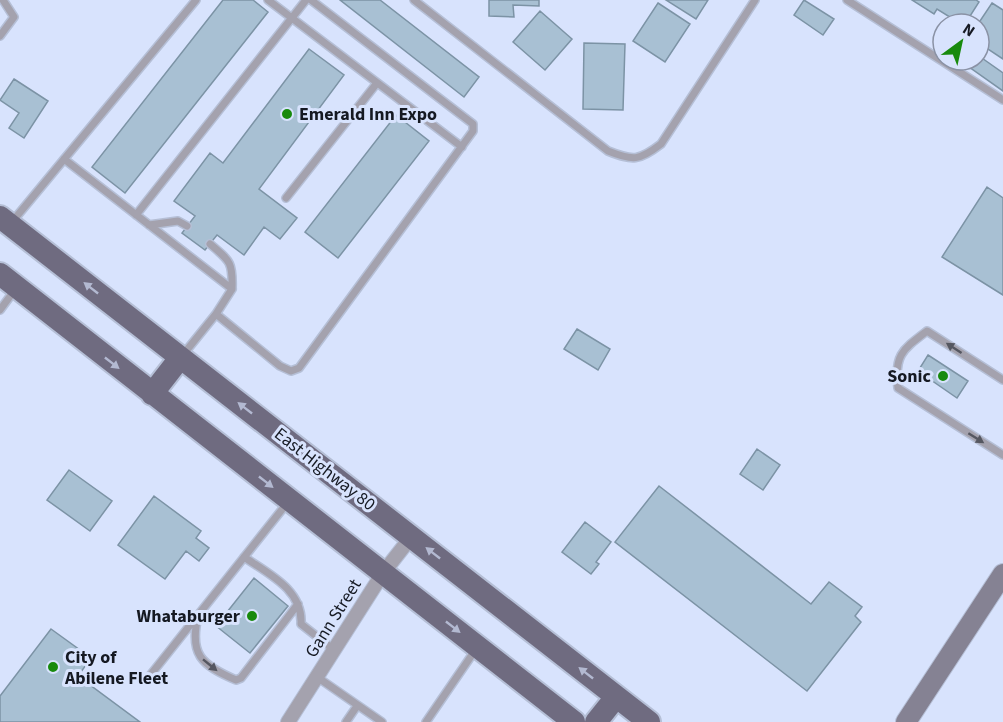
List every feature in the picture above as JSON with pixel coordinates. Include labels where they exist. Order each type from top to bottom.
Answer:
[{"type":"main road","name":"East Highway 80","points":[[5,221],[649,722]]},
{"type":"main road","points":[[8,280],[574,722]]},
{"type":"main road","points":[[152,394],[180,358]]},
{"type":"main road","points":[[906,722],[1003,574]]},
{"type":"main road","points":[[596,722],[616,697]]},
{"type":"street","name":"Gann Street","points":[[288,722],[383,573],[412,536]]},
{"type":"lane","points":[[0,36],[14,17],[3,0]]},
{"type":"lane","points":[[5,221],[64,159],[196,0]]},
{"type":"lane","points":[[268,0],[462,147]]},
{"type":"lane","points":[[136,215],[306,0]]},
{"type":"lane","points":[[216,314],[280,366],[291,371],[299,368],[474,131],[473,124],[311,0]]},
{"type":"lane","points":[[414,0],[423,3],[608,151],[627,158],[645,157],[661,144],[755,0]]},
{"type":"lane","points":[[848,0],[1003,100]]},
{"type":"lane","points":[[286,198],[377,83]]},
{"type":"lane","points":[[64,159],[232,289]]},
{"type":"lane","points":[[149,225],[178,221],[187,226]]},
{"type":"lane","points":[[180,358],[216,314],[232,289],[233,269],[229,260],[210,244]]},
{"type":"lane","points":[[0,310],[8,280]]},
{"type":"lane","points":[[1003,380],[927,331],[904,348],[896,367],[898,388],[1003,455]]},
{"type":"lane","points":[[148,678],[289,500]]},
{"type":"lane","points":[[244,557],[289,588],[301,611],[301,624],[334,650]]},
{"type":"lane","points":[[199,614],[193,638],[196,651],[223,675],[236,680],[241,678],[297,604]]},
{"type":"lane","points":[[426,722],[478,647]]},
{"type":"lane","points":[[317,677],[382,722]]},
{"type":"lane","points":[[346,722],[357,706]]},
{"type":"building","points":[[223,0],[253,0],[268,12],[125,193],[92,167]]},
{"type":"building","name":"Emerald Inn Expo","points":[[340,0],[380,0],[479,77],[464,97]]},
{"type":"building","points":[[489,0],[539,0],[539,6],[513,5],[514,17],[489,16]]},
{"type":"building","points":[[666,0],[708,0],[696,19]]},
{"type":"building","points":[[804,0],[834,19],[823,35],[794,15]]},
{"type":"building","points":[[912,0],[976,0],[979,2],[973,12],[942,12],[937,9],[935,12],[931,12]]},
{"type":"building","points":[[658,3],[690,24],[665,62],[633,41]]},
{"type":"building","points":[[992,3],[1003,10],[1003,59],[991,51],[991,12],[986,12]]},
{"type":"building","points":[[540,11],[572,39],[545,70],[513,42]]},
{"type":"building","points":[[584,43],[625,44],[623,110],[583,109]]},
{"type":"building","name":"Emerald Inn Expo","points":[[309,49],[344,75],[259,189],[297,218],[280,239],[264,227],[244,255],[217,235],[205,250],[182,233],[195,216],[174,201],[210,153],[223,163]]},
{"type":"building","points":[[991,64],[1003,73],[1003,91],[976,72],[991,72]]},
{"type":"building","points":[[14,79],[48,101],[24,138],[9,128],[19,113],[0,100]]},
{"type":"building","name":"Emerald Inn Expo","points":[[396,115],[429,141],[338,258],[305,232]]},
{"type":"building","points":[[987,187],[1003,198],[1003,295],[942,257]]},
{"type":"building","points":[[577,329],[610,349],[598,370],[564,349]]},
{"type":"building","name":"Sonic","points":[[928,355],[968,381],[957,398],[918,371]]},
{"type":"building","points":[[757,449],[780,465],[763,490],[740,474]]},
{"type":"building","points":[[69,470],[112,501],[90,531],[47,500]]},
{"type":"building","points":[[659,486],[811,604],[829,582],[862,607],[855,616],[861,622],[807,691],[615,542]]},
{"type":"building","points":[[154,496],[201,531],[196,538],[209,548],[199,561],[186,551],[165,579],[118,545]]},
{"type":"building","points":[[585,522],[611,542],[596,562],[599,564],[591,574],[562,552]]},
{"type":"building","name":"Whataburger","points":[[254,578],[288,606],[250,653],[216,626]]},
{"type":"building","name":"City of Abilene Fleet","points":[[51,629],[91,658],[78,676],[140,722],[0,722],[0,696]]},
{"type":"place","name":"Emerald Inn Expo","points":[[287,114]]},
{"type":"place","name":"Sonic","points":[[943,376]]},
{"type":"place","name":"Whataburger","points":[[252,616]]},
{"type":"place","name":"City of Abilene Fleet","points":[[53,667]]}]
